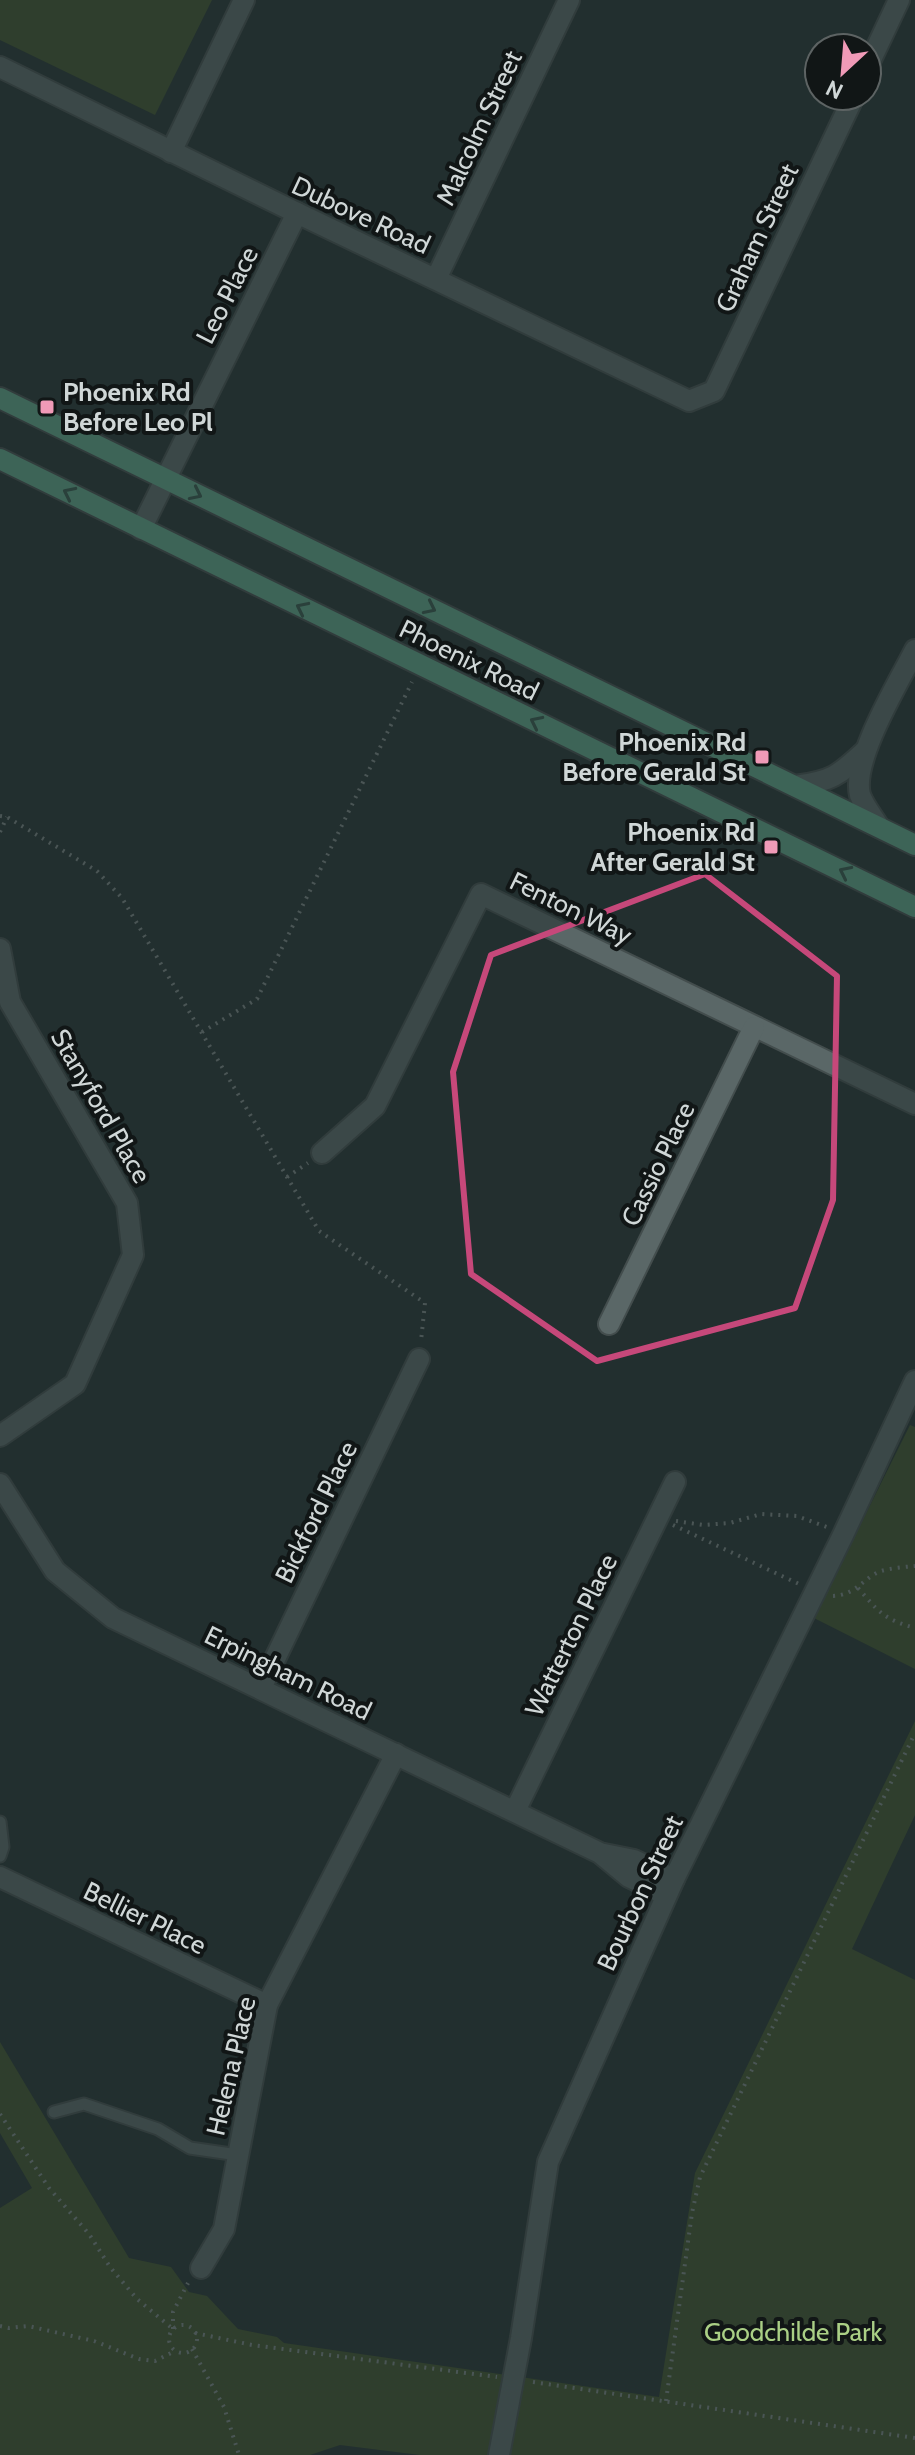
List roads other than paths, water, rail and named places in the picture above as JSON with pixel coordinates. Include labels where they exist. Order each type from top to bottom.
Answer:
[{"type":"main road","name":"Phoenix Road","points":[[0,398],[915,845]]},
{"type":"main road","name":"Phoenix Road","points":[[0,459],[915,907]]},
{"type":"street","points":[[171,152],[244,0]]},
{"type":"street","name":"Malcolm Street","points":[[436,279],[569,0]]},
{"type":"street","points":[[883,34],[899,0]]},
{"type":"street","name":"Dubove Road","points":[[0,67],[689,401],[701,395]]},
{"type":"street","name":"Graham Street","points":[[701,395],[714,391],[846,112]]},
{"type":"street","name":"Leo Place","points":[[141,529],[297,213]]},
{"type":"street","points":[[879,827],[860,795],[865,751],[915,650]]},
{"type":"street","points":[[795,786],[830,780],[865,751]]},
{"type":"street","name":"Fenton Way","points":[[322,1153],[375,1106],[481,894],[915,1104]]},
{"type":"street","name":"Stanyford Place","points":[[0,949],[10,1002],[127,1203],[133,1255],[75,1384],[0,1436]]},
{"type":"street","name":"Cassio Place","points":[[609,1324],[754,1027]]},
{"type":"street","name":"Bickford Place","points":[[261,1688],[419,1359]]},
{"type":"street","name":"Bourbon Street","points":[[499,2455],[548,2162],[670,1887],[915,1381]]},
{"type":"street","name":"Watterton Place","points":[[515,1811],[675,1482]]},
{"type":"street","name":"Erpingham Road","points":[[0,1484],[55,1571],[113,1618],[600,1853],[634,1860],[670,1887]]},
{"type":"street","name":"Helena Place","points":[[201,2268],[224,2229],[267,2005],[396,1754]]},
{"type":"street","name":"Bellier Place","points":[[0,1877],[267,2005]]},
{"type":"lane","points":[[0,1822],[3,1847],[0,1856]]},
{"type":"lane","points":[[54,2112],[84,2104],[158,2129],[190,2148],[238,2155]]},
{"type":"place","name":"Phoenix Rd Before Leo Pl","points":[[47,407]]},
{"type":"place","name":"Phoenix Rd Before Gerald St","points":[[762,757]]},
{"type":"place","name":"Phoenix Rd After Gerald St","points":[[771,847]]},
{"type":"park label","name":"Goodchilde Park","points":[[793,2332]]}]
